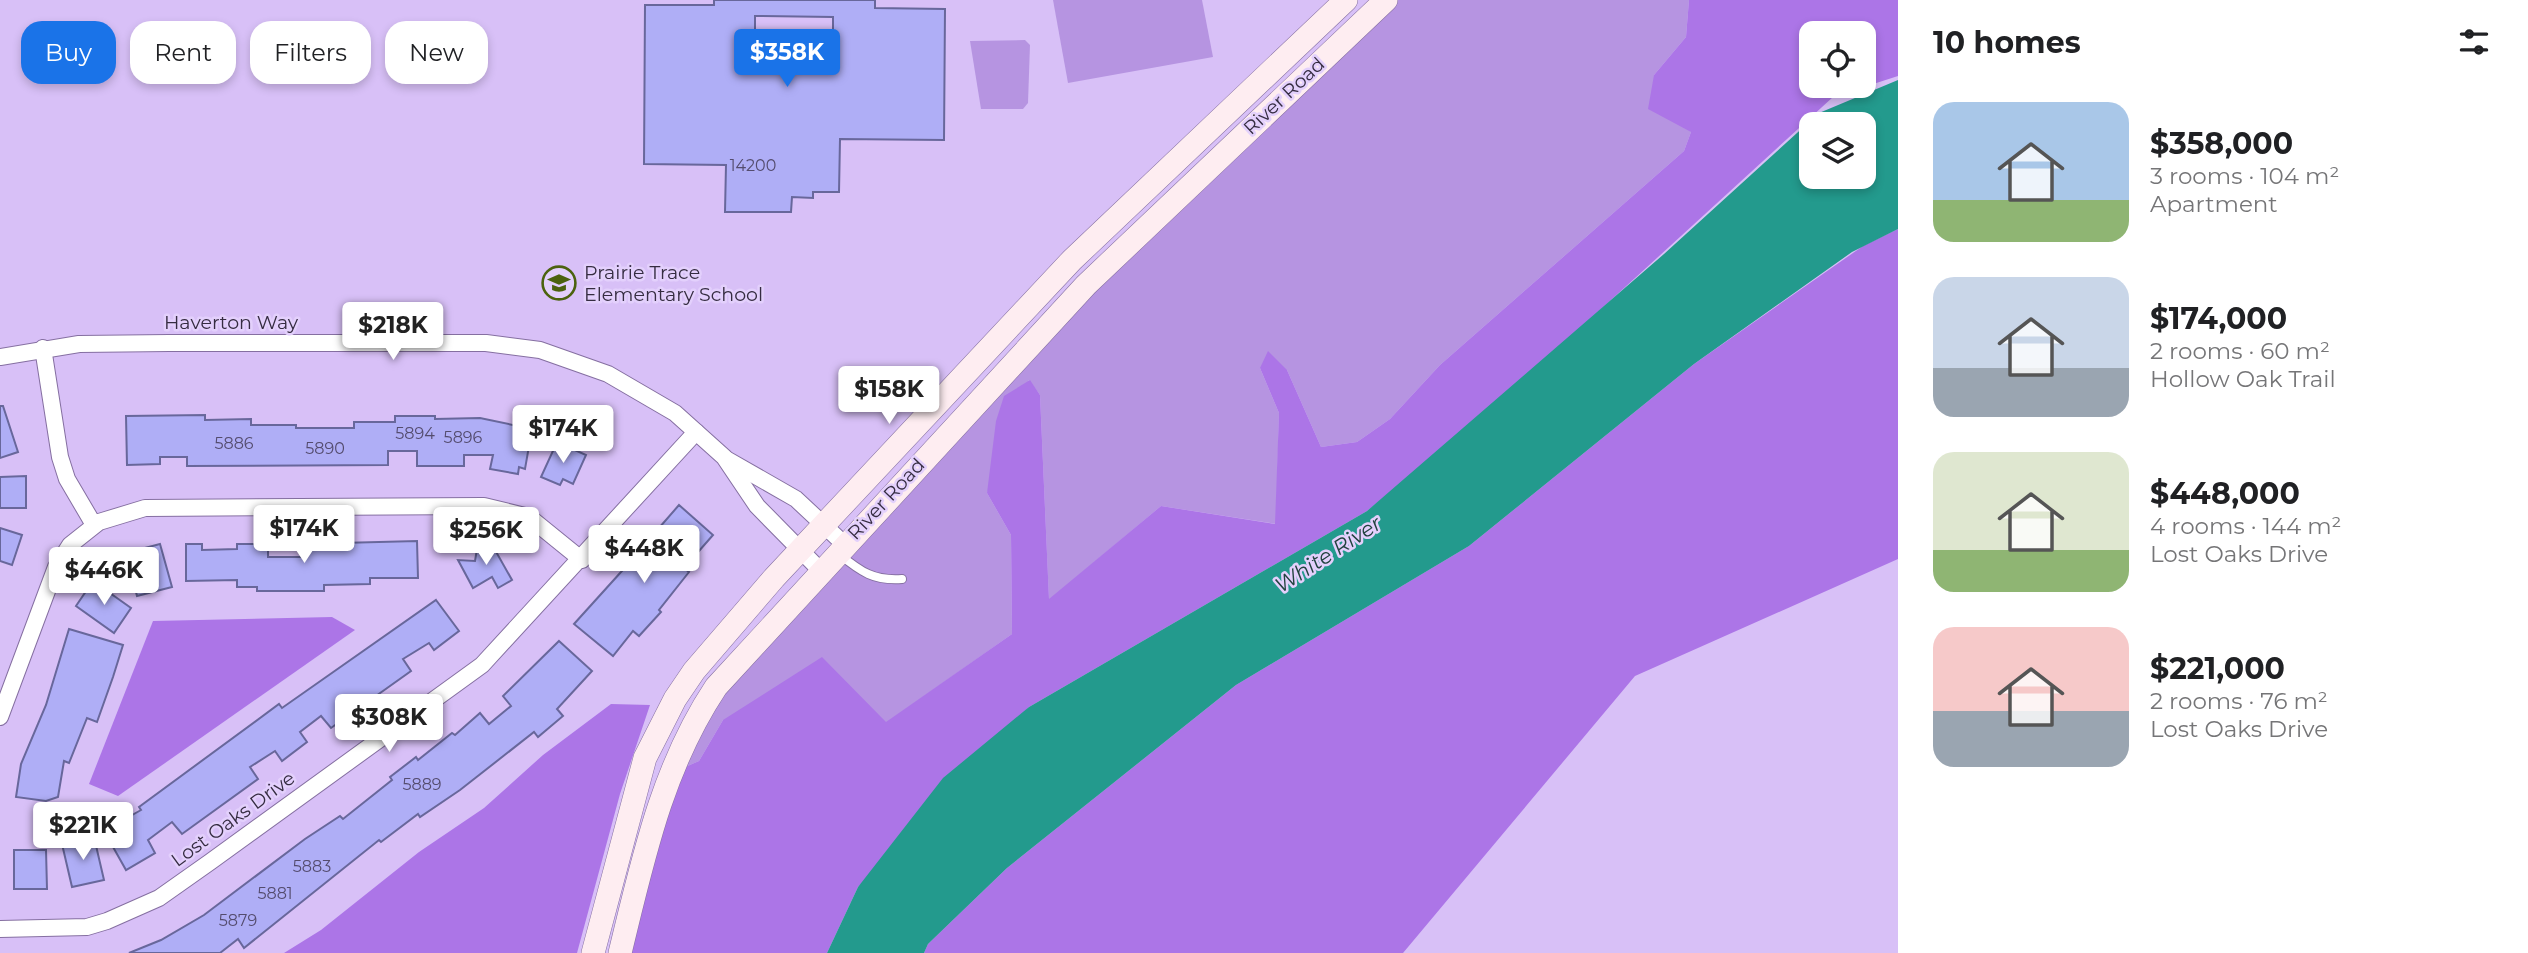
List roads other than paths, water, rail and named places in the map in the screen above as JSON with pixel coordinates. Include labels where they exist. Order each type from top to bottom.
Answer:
[{"type":"main road","name":"River Road","points":[[593,953],[635,789],[660,726],[675,699],[708,653],[1072,260],[1346,0]]},
{"type":"main road","name":"River Road","points":[[620,953],[658,804],[684,741],[716,687],[820,570],[1119,250],[1386,0]]},
{"type":"street","name":"Haverton Way","points":[[0,357],[43,348],[169,343],[486,343],[516,346],[572,360],[608,374],[675,413],[724,457],[778,486],[826,526],[841,548]]},
{"type":"street","points":[[43,348],[60,457],[67,479],[94,525]]},
{"type":"street","name":"Lost Oaks Drive","points":[[0,929],[87,927],[130,912],[159,898],[482,666],[582,560],[696,432]]},
{"type":"street","name":"Haverton Way","points":[[724,457],[757,506],[820,570]]},
{"type":"street","points":[[0,717],[56,567],[70,545],[94,525],[117,514],[145,508],[484,506],[529,517],[582,560]]},
{"type":"lane","points":[[841,548],[862,574],[881,580],[902,579]]},
{"type":"water","name":"White River","points":[[1898,80],[1898,229],[1852,252],[1694,364],[1469,546],[1236,685],[1007,868],[928,944],[924,953],[827,953],[858,887],[943,778],[1029,707],[1367,511],[1664,254],[1799,131],[1799,189],[1876,189],[1876,112],[1821,112],[1855,98],[1876,98],[1876,89]]},
{"type":"place","name":"Prairie Trace Elementary School","points":[[559,283]]}]
